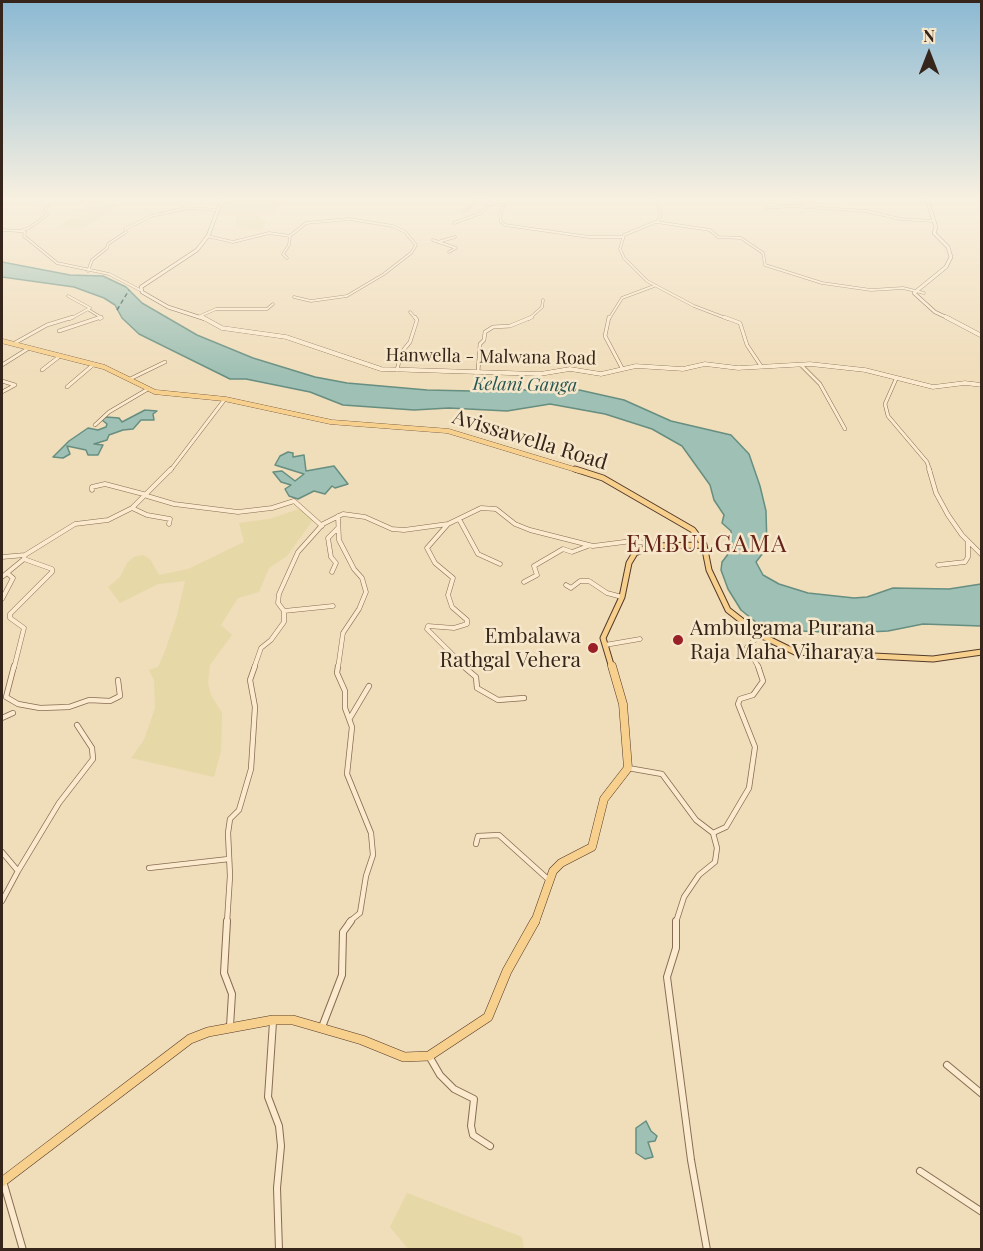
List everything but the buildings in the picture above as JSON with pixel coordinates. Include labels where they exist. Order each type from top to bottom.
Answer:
[{"type":"main road","name":"Avissawella Road","points":[[3,343],[31,347],[112,369],[148,389],[162,393],[225,399],[331,422],[448,431],[547,460],[619,485],[693,530],[704,545]]},
{"type":"main road","points":[[2,1181],[190,1039],[230,1027],[273,1020],[299,1021],[362,1040],[404,1057],[429,1056],[491,1014],[505,975],[536,920],[556,867],[592,847],[604,799],[628,768],[623,704],[615,669],[605,645],[604,634],[622,597],[632,557],[656,544],[704,545],[709,570],[720,598],[745,625],[790,650],[810,655],[933,659],[981,652]]},
{"type":"street","points":[[51,258],[68,267],[109,274],[140,290],[188,258]]},
{"type":"street","points":[[88,271],[94,258]]},
{"type":"street","points":[[294,297],[311,301],[347,296],[384,274],[404,258]]},
{"type":"street","points":[[624,258],[640,275],[655,286],[694,306],[740,323],[746,335],[747,345],[761,366]]},
{"type":"street","points":[[764,258],[765,265],[822,283],[871,290],[915,290],[924,293]]},
{"type":"street","points":[[915,290],[946,267],[950,258]]},
{"type":"street","points":[[622,368],[605,336],[610,312],[622,298],[655,286]]},
{"type":"street","name":"Hanwella - Malwana Road","points":[[140,290],[168,308],[200,316],[222,328],[286,337],[370,366],[397,370],[540,374],[570,369],[601,374],[622,368],[684,369],[715,364],[738,368],[799,364],[853,368],[933,387],[965,383],[981,385]]},
{"type":"street","points":[[915,290],[916,296],[935,312],[975,330],[981,336]]},
{"type":"street","points":[[68,296],[90,307],[88,310]]},
{"type":"street","points":[[478,372],[480,344],[484,340],[485,333],[493,327],[510,326],[531,318],[542,307],[543,300]]},
{"type":"street","points":[[200,316],[216,309],[267,309],[273,304]]},
{"type":"street","points":[[12,344],[47,325],[88,310],[102,318],[59,331]]},
{"type":"street","points":[[397,370],[401,353],[410,342],[417,320],[411,312]]},
{"type":"street","points":[[975,330],[981,328]]},
{"type":"street","points":[[2,365],[31,347]]},
{"type":"street","points":[[42,370],[60,356]]},
{"type":"street","points":[[130,379],[165,362]]},
{"type":"street","points":[[67,387],[94,364]]},
{"type":"street","points":[[799,364],[820,384],[844,429]]},
{"type":"street","points":[[896,380],[885,404],[888,416],[927,462],[936,493],[948,515],[981,555]]},
{"type":"street","points":[[2,381],[15,385],[2,392]]},
{"type":"street","points":[[95,425],[109,412],[148,389]]},
{"type":"street","points":[[2,578],[24,557],[75,524],[108,520],[132,508],[147,496],[171,470],[225,399]]},
{"type":"street","points":[[92,490],[92,487],[105,484],[174,504],[238,512],[272,508],[294,501],[321,526]]},
{"type":"street","points":[[132,508],[170,519],[169,524]]},
{"type":"street","points":[[230,1027],[232,994],[224,973],[230,876],[230,819],[239,810],[251,769],[255,745],[255,706],[250,680],[261,648],[284,622],[284,611],[278,603],[279,594],[298,552],[321,526],[338,516],[353,514],[392,529],[404,530],[448,524],[474,515],[482,508],[496,509],[515,524],[589,545]]},
{"type":"street","points":[[322,1029],[342,975],[343,932],[346,925],[360,913],[366,876],[373,855],[371,833],[360,811],[347,774],[352,737],[345,708],[345,691],[337,673],[343,633],[359,609],[366,592],[362,578],[354,569],[339,540],[338,516]]},
{"type":"street","points":[[459,519],[478,554],[500,564]]},
{"type":"street","points":[[448,524],[428,548],[435,563],[453,578],[448,595],[452,607],[467,620],[467,624],[454,628],[428,626],[428,629],[460,664],[472,672],[476,677],[477,688],[498,700],[524,698]]},
{"type":"street","points":[[332,572],[336,563],[331,557],[328,538],[339,527]]},
{"type":"street","points":[[524,582],[537,575],[534,566],[563,549],[572,552],[589,545],[632,542],[656,544]]},
{"type":"street","points":[[938,566],[965,562],[969,557],[968,542]]},
{"type":"street","points":[[2,557],[24,557],[52,569],[52,572],[10,614],[10,618],[24,628],[6,697],[18,704],[40,708],[62,708],[89,700],[110,701],[120,696],[118,680]]},
{"type":"street","points":[[2,599],[13,578],[7,573]]},
{"type":"street","points":[[566,585],[571,588],[585,580],[607,593],[622,597]]},
{"type":"street","points":[[284,611],[333,606]]},
{"type":"street","points":[[700,633],[737,629],[745,625]]},
{"type":"street","points":[[713,833],[726,827],[749,789],[755,747],[738,704],[740,699],[753,695],[763,681],[760,669],[747,647],[760,635]]},
{"type":"street","points":[[605,645],[640,639]]},
{"type":"street","points":[[349,719],[369,686]]},
{"type":"street","points":[[2,718],[13,713]]},
{"type":"street","points":[[2,901],[59,803],[93,759],[92,748],[77,726]]},
{"type":"street","points":[[628,768],[662,774],[696,820],[713,833],[717,848],[715,862],[699,875],[684,897],[675,924],[676,948],[667,977],[691,1160],[707,1250]]},
{"type":"street","points":[[476,844],[478,836],[499,835],[550,880]]},
{"type":"street","points":[[2,852],[18,871]]},
{"type":"street","points":[[149,868],[229,859]]},
{"type":"street","points":[[273,1020],[268,1097],[279,1126],[281,1146],[277,1188],[279,1250]]},
{"type":"street","points":[[429,1056],[440,1075],[454,1089],[474,1099],[471,1126],[473,1135],[490,1146]]},
{"type":"street","points":[[947,1065],[981,1094]]},
{"type":"street","points":[[920,1171],[981,1212]]},
{"type":"street","points":[[2,1181],[23,1250]]},
{"type":"shaded area","points":[[299,509],[313,520],[287,556],[269,568],[259,592],[238,598],[221,625],[232,635],[210,665],[208,683],[211,695],[222,713],[221,751],[214,777],[131,758],[144,740],[155,708],[154,680],[149,670],[158,667],[165,651],[177,616],[185,581],[158,584],[120,603],[108,587],[120,577],[127,563],[134,557],[143,555],[150,559],[159,575],[188,569],[244,542],[239,523],[269,519]]},
{"type":"shaded area","points":[[407,1193],[522,1237],[524,1249],[408,1249],[390,1227]]},
{"type":"water","points":[[2,262],[70,275],[103,276],[126,287],[142,303],[197,335],[253,358],[315,377],[347,383],[427,390],[471,391],[496,383],[533,392],[557,385],[624,400],[671,421],[731,435],[749,454],[766,511],[767,548],[756,562],[763,575],[779,584],[808,593],[854,598],[867,597],[893,588],[949,589],[981,584],[981,626],[923,624],[888,631],[849,633],[775,630],[757,623],[741,610],[728,589],[721,570],[722,562],[732,549],[731,531],[722,523],[724,515],[714,500],[710,485],[682,446],[652,429],[605,414],[550,404],[507,411],[449,408],[414,410],[343,405],[310,392],[246,379],[230,379],[139,334],[122,318],[115,305],[104,298],[74,287],[2,277]]},
{"type":"water","points":[[145,410],[157,411],[153,414],[154,420],[141,420],[133,429],[109,435],[107,440],[94,444],[103,445],[98,455],[88,455],[86,450],[67,446],[70,454],[63,458],[53,457],[69,441],[88,428],[98,430],[106,427],[107,424],[102,420],[106,417],[119,418],[122,422]]},
{"type":"water","points":[[288,452],[293,453],[293,457],[304,455],[306,471],[334,466],[348,484],[335,488],[332,486],[325,494],[314,491],[298,499],[289,496],[285,489],[291,485],[281,482],[273,472],[282,471],[295,481],[304,474],[275,465],[280,456]]},
{"type":"water","points":[[646,1121],[651,1131],[657,1136],[655,1141],[648,1142],[653,1157],[645,1159],[636,1153],[636,1128]]},
{"type":"waterway","points":[[769,652],[775,630]]},
{"type":"ferry route","points":[[117,310],[129,290]]},
{"type":"place","name":"Ambulgama Purana Raja Maha Viharaya","points":[[678,640]]},
{"type":"place","name":"Embalawa Rathgal Vehera","points":[[593,648]]},
{"type":"district","name":"EMBULGAMA","points":[[707,545]]},
{"type":"water label","name":"Kelani Ganga","points":[[525,385]]}]
